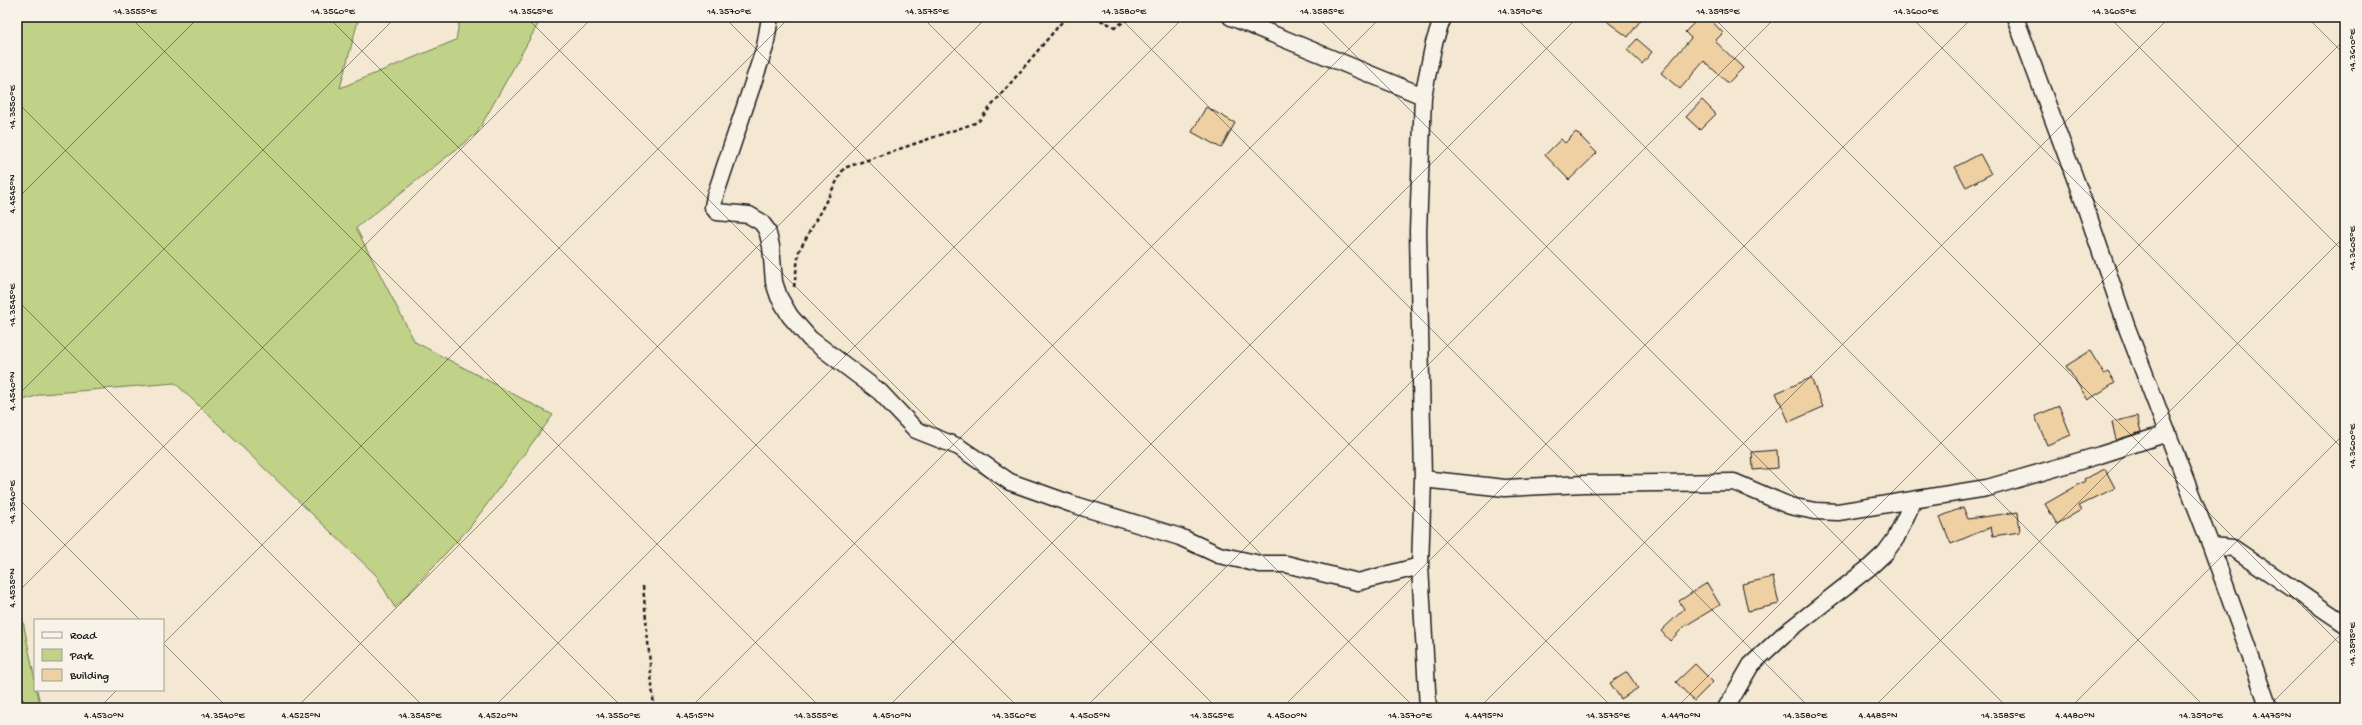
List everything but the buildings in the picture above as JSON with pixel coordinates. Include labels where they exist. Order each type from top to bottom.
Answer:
[{"type":"street","points":[[770,17],[764,47],[714,196],[714,207],[717,212],[749,215],[761,222],[767,230],[771,246],[774,282],[790,316],[810,339],[880,392],[916,430],[958,447],[1010,482],[1072,504],[1180,537],[1219,555],[1260,564],[1286,564],[1358,582],[1420,566]]},
{"type":"street","points":[[1231,17],[1423,96]]},
{"type":"street","points":[[1428,708],[1420,566],[1423,479],[1418,231],[1423,96],[1432,49],[1443,17]]},
{"type":"street","points":[[2015,17],[2083,200],[2127,328],[2211,546],[2269,708]]},
{"type":"street","points":[[1423,479],[1505,488],[1584,484],[1734,482],[1790,506],[1815,512],[1838,512],[1987,488],[2100,456],[2168,433]]},
{"type":"street","points":[[1726,708],[1751,665],[1783,635],[1870,567],[1885,553],[1896,538],[1913,501]]},
{"type":"street","points":[[2211,546],[2233,548],[2345,624]]},
{"type":"path","points":[[790,316],[799,251],[844,168],[978,122],[1066,17]]},
{"type":"path","points":[[1094,17],[1115,27],[1132,17]]},
{"type":"path","points":[[644,586],[654,708]]},
{"type":"green space","points":[[17,17],[359,17],[340,88],[456,40],[460,17],[542,17],[477,133],[356,228],[415,342],[553,415],[470,527],[395,608],[376,575],[175,383],[42,394],[17,402]]},
{"type":"green space","points":[[17,592],[34,675],[34,691],[37,691],[41,708],[17,708]]}]
